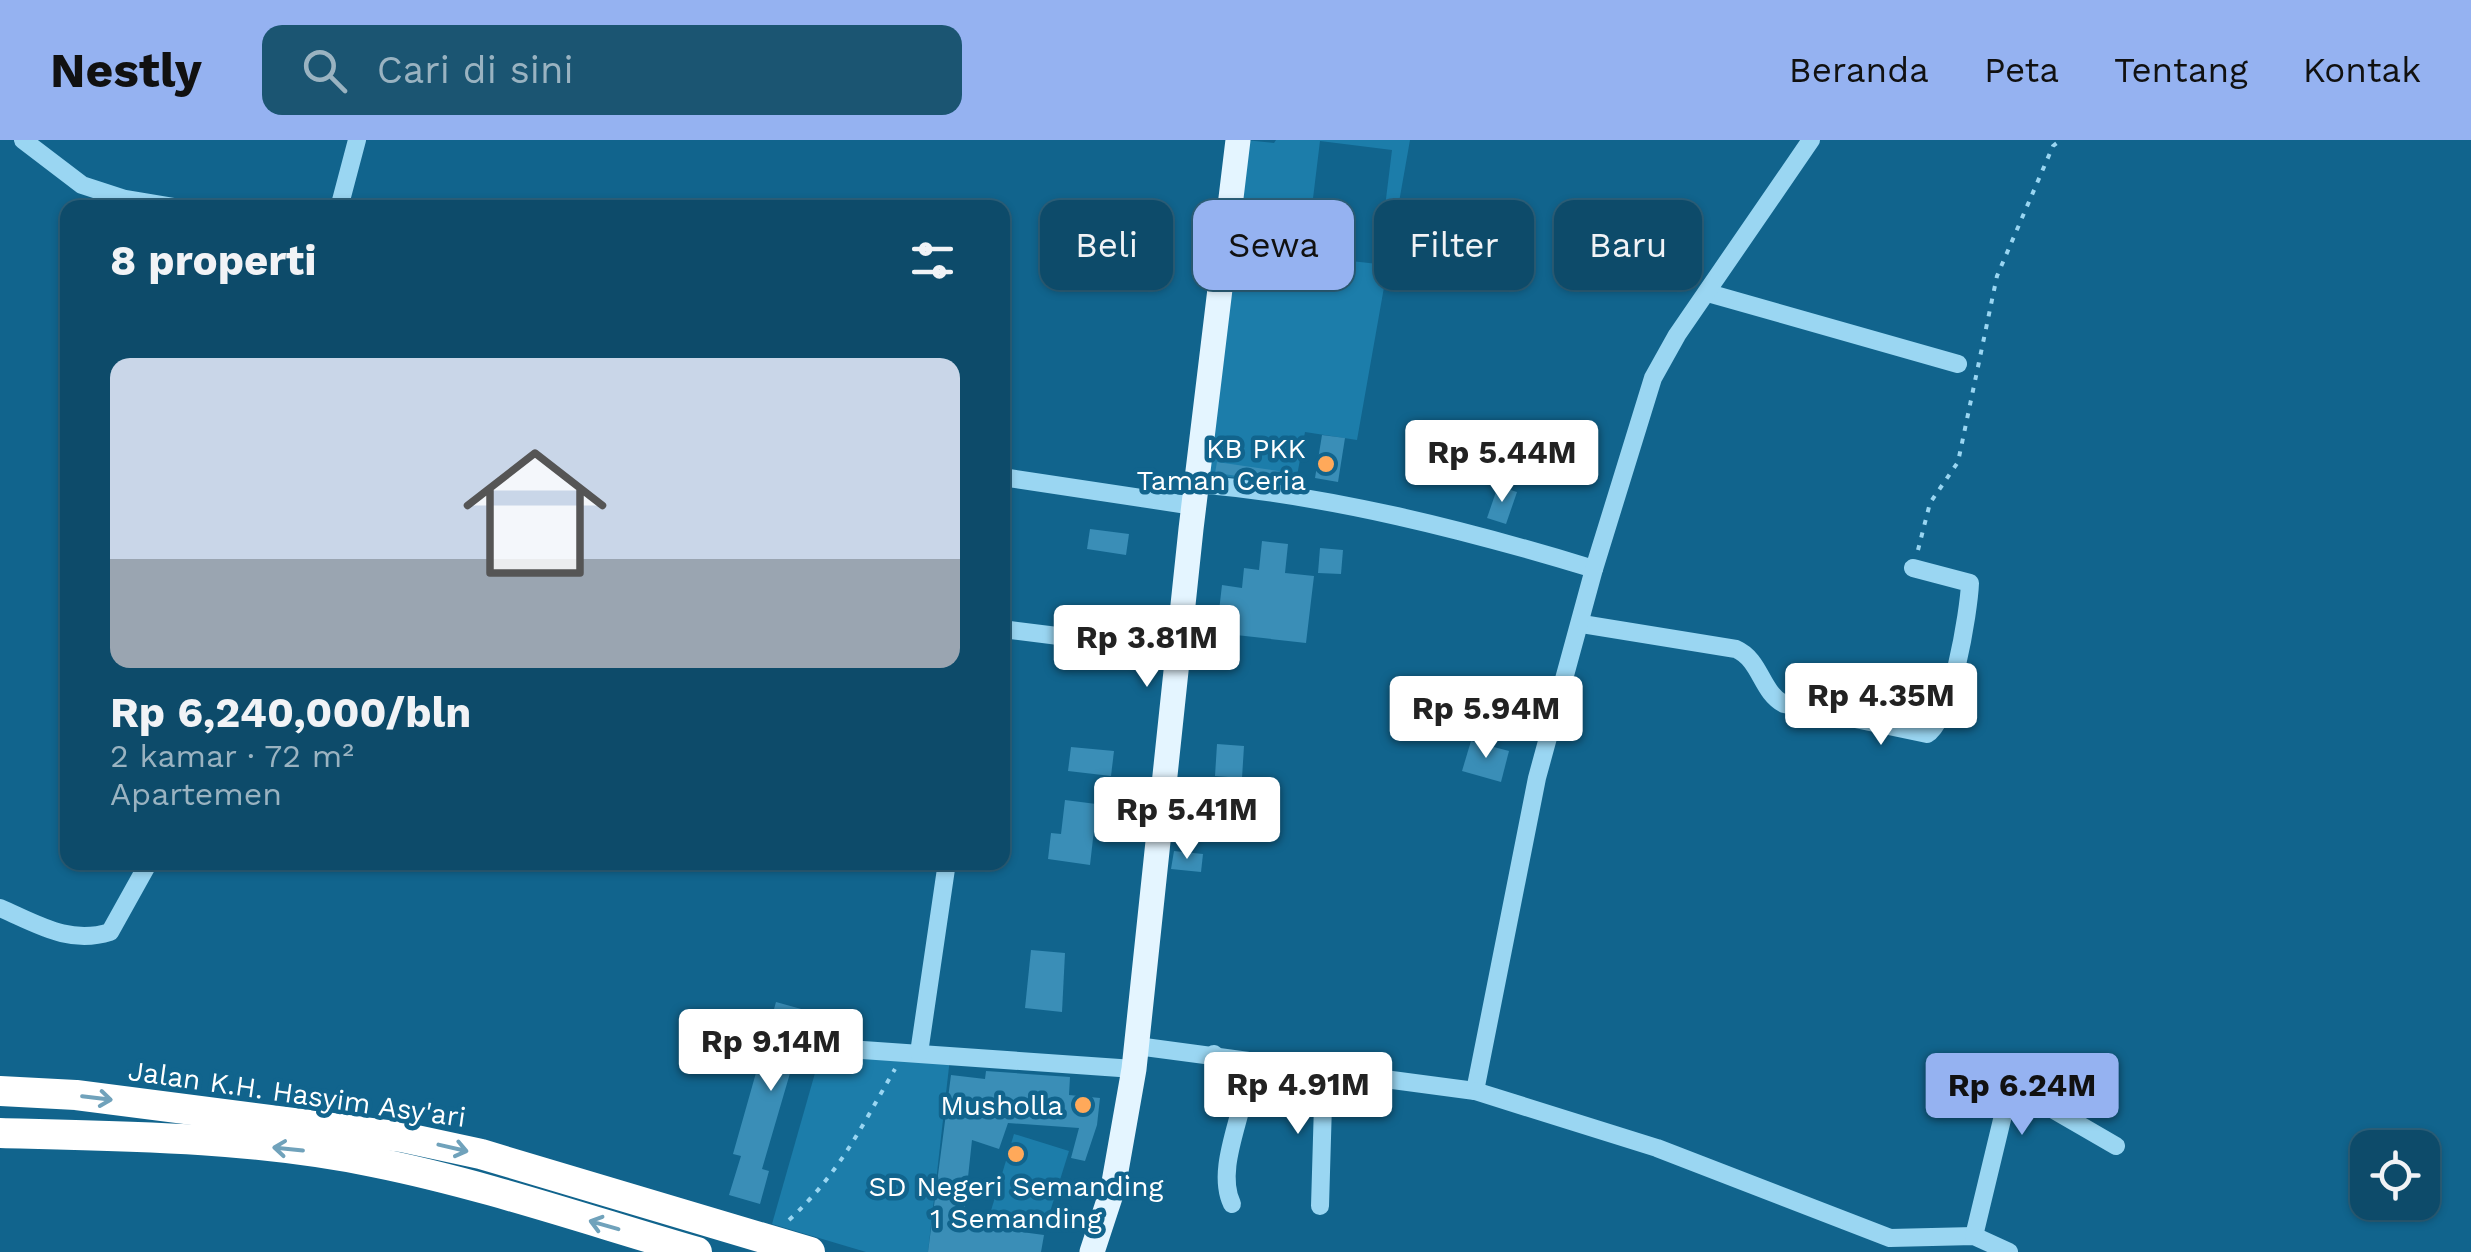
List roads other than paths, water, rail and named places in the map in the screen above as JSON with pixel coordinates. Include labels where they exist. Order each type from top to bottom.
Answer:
[{"type":"highway","name":"Jalan K.H. Hasyim Asy'ari","points":[[0,1091],[76,1095],[402,1137],[481,1154],[810,1252]]},
{"type":"highway","name":"Jalan K.H. Hasyim Asy'ari","points":[[0,1133],[231,1144],[370,1161],[449,1178],[697,1252]]},
{"type":"main road","points":[[1092,1252],[1113,1188],[1136,1057],[1178,652],[1238,140]]},
{"type":"street","points":[[341,200],[356,140]]},
{"type":"street","points":[[1476,1091],[1537,778],[1594,569],[1653,378],[1677,335],[1811,140]]},
{"type":"street","points":[[31,143],[82,184],[125,200]]},
{"type":"street","points":[[1708,293],[1958,364]]},
{"type":"street","points":[[1010,478],[1196,495],[1310,500],[1490,538],[1594,569]]},
{"type":"street","points":[[1582,624],[1736,649],[1754,662],[1776,700],[1784,704],[1927,734],[1937,725],[1958,657],[1970,583],[1913,568]]},
{"type":"street","points":[[1010,631],[1178,652]]},
{"type":"street","points":[[0,908],[71,937],[89,939],[110,932],[144,870]]},
{"type":"street","points":[[919,1053],[946,870]]},
{"type":"street","points":[[834,1048],[1136,1057],[1214,1054],[1476,1091],[1657,1148],[1890,1238],[1974,1236],[2009,1252]]},
{"type":"street","points":[[1214,1054],[1242,1103],[1228,1169],[1226,1192],[1232,1204]]},
{"type":"street","points":[[1320,1206],[1324,1070]]},
{"type":"street","points":[[1974,1236],[2006,1104],[2014,1090],[2116,1146]]},
{"type":"place","name":"KB PKK Taman Ceria","points":[[1326,464]]},
{"type":"place","name":"Musholla","points":[[1083,1105]]},
{"type":"place","name":"SD Negeri Semanding 1 Semanding","points":[[1016,1154]]}]
